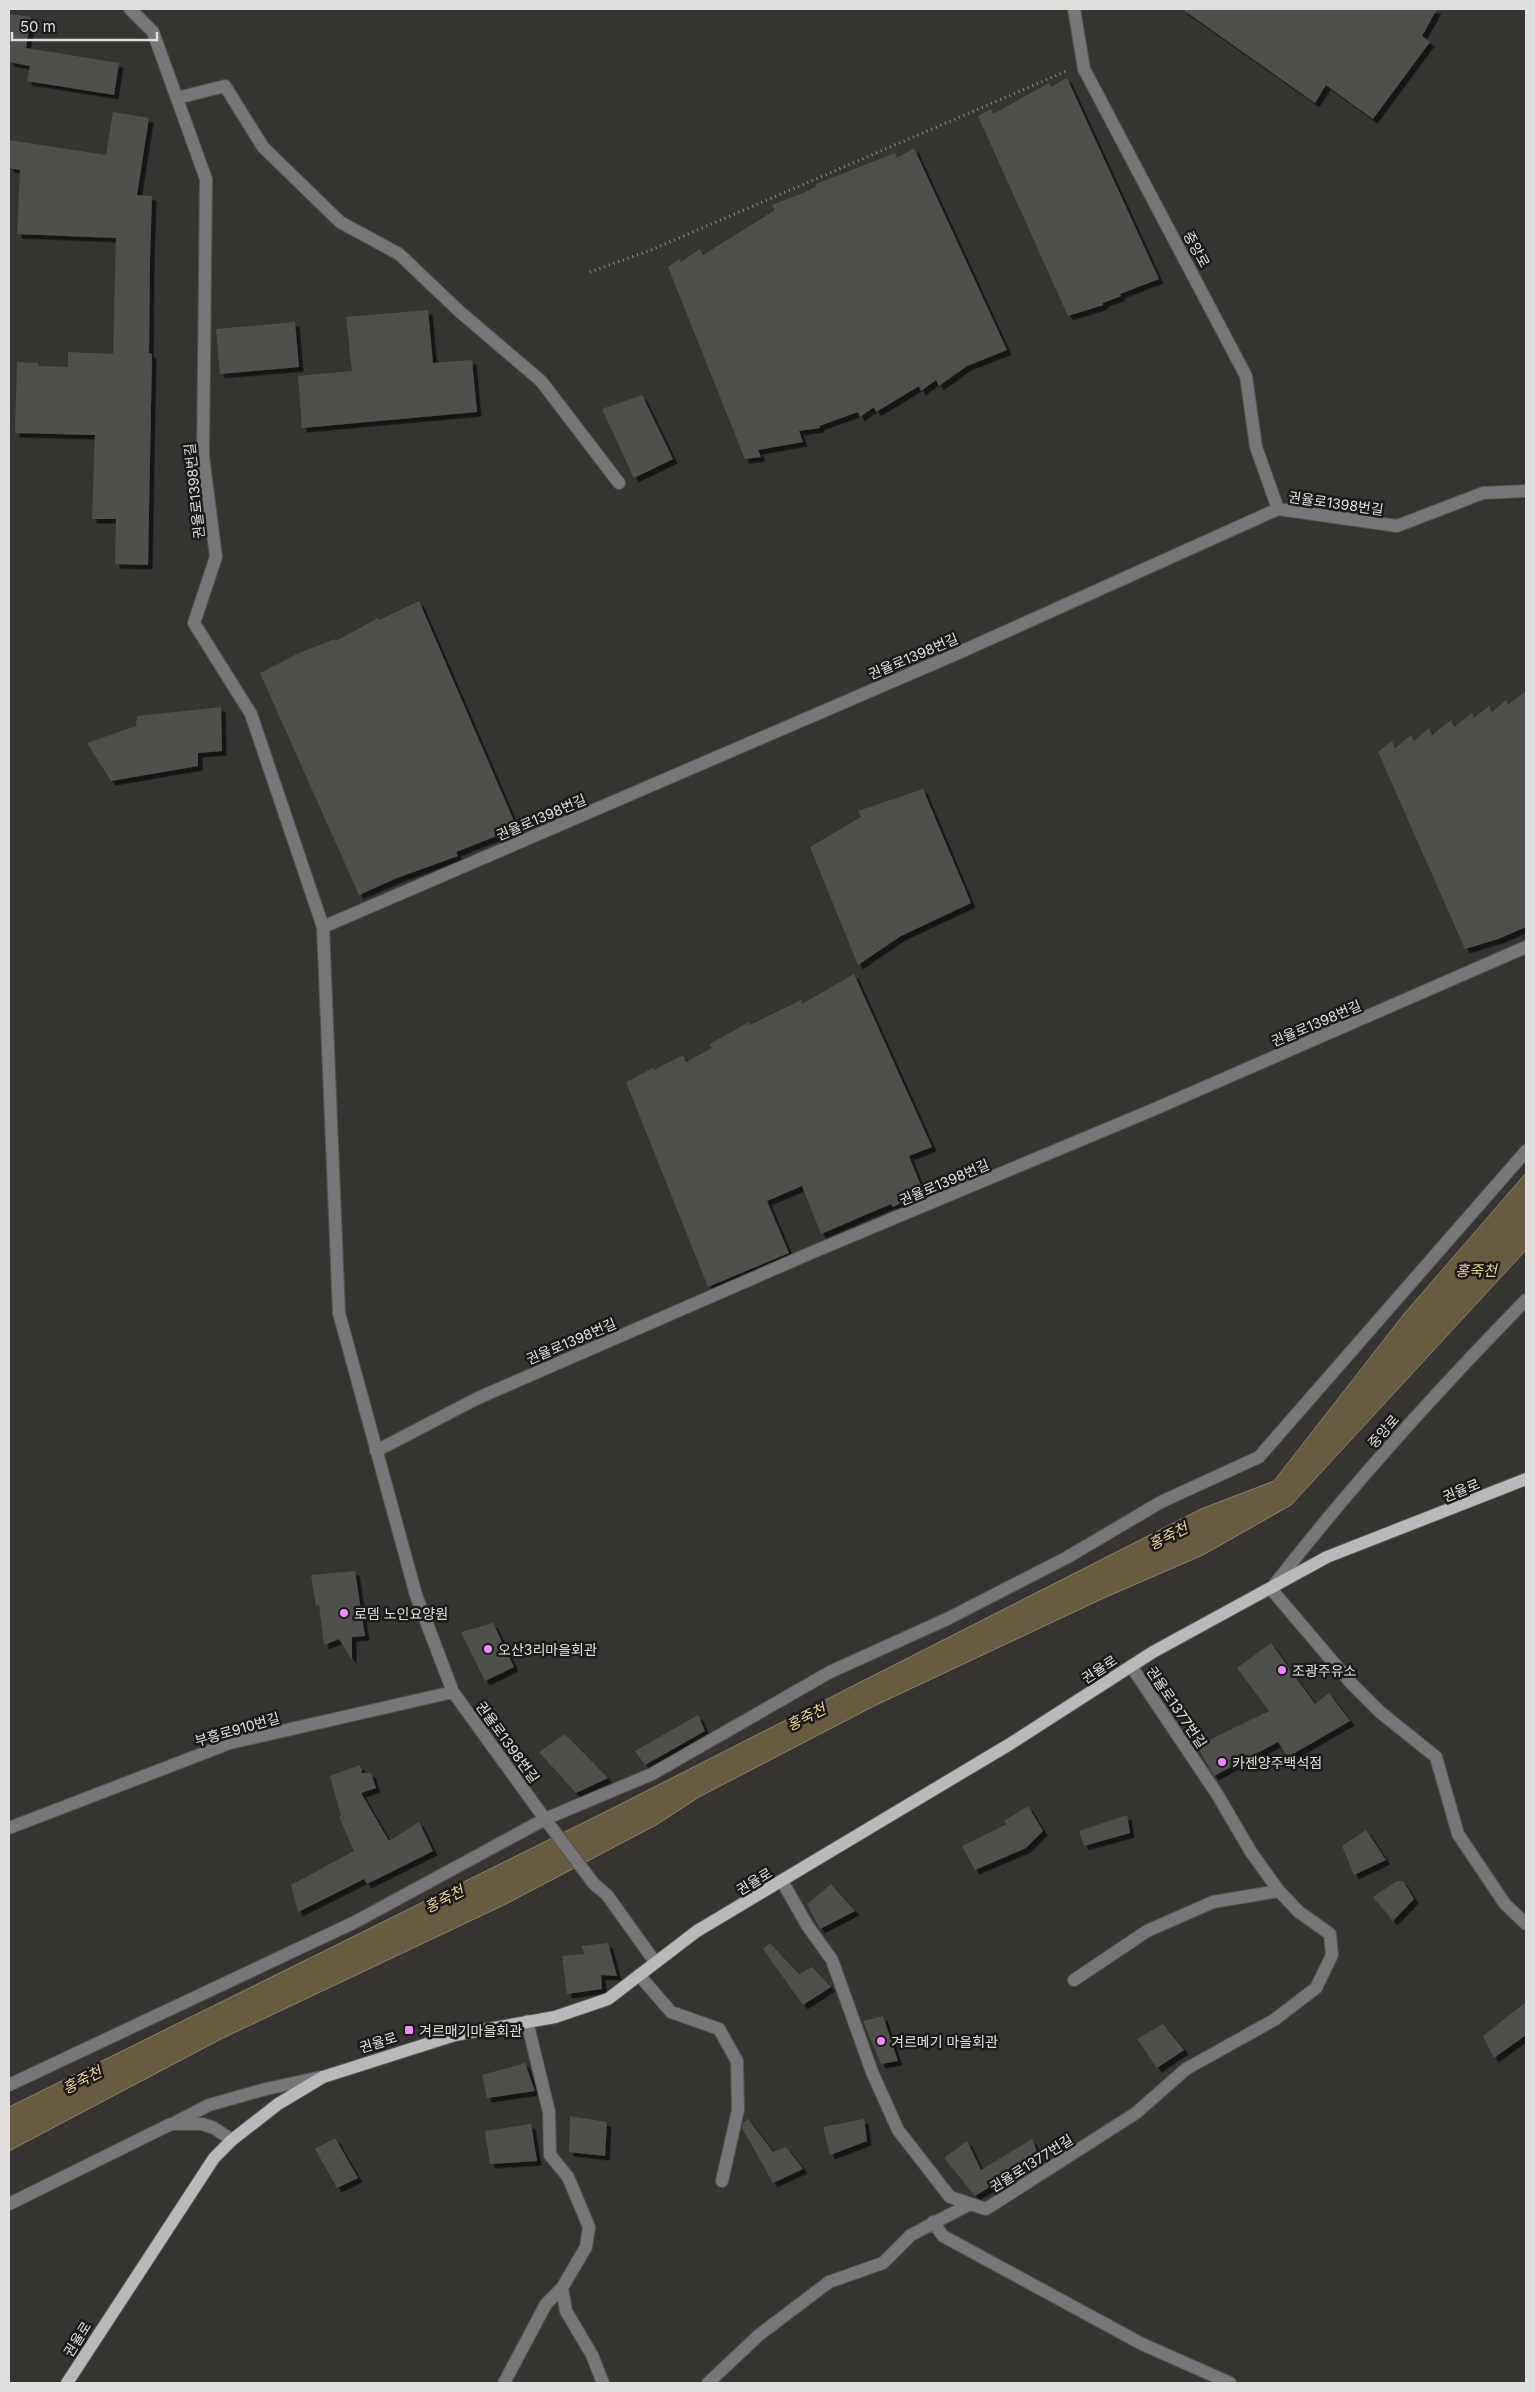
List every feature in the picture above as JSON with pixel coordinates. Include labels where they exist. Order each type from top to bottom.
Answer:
[{"type":"main road","name":"권율로","points":[[67,2383],[198,2179],[214,2158],[232,2140],[278,2104],[323,2077],[455,2035],[556,2017],[602,2001],[639,1976],[697,1931],[1010,1744],[1131,1666],[1223,1613],[1271,1589],[1327,1557],[1526,1479]]},
{"type":"street","name":"권율로1398번길","points":[[130,9],[153,32],[206,179],[203,456],[216,557],[194,623],[251,714],[323,927],[339,1313],[416,1595],[453,1692],[594,1884],[607,1895],[655,1962]]},
{"type":"street","name":"중앙로","points":[[1074,9],[1084,69],[1246,376],[1256,447],[1278,510]]},
{"type":"street","points":[[177,98],[225,86],[263,146],[340,222],[399,254],[459,311],[541,381],[619,483]]},
{"type":"street","name":"권율로1398번길","points":[[323,927],[956,654],[1278,510],[1397,526],[1483,493],[1526,491]]},
{"type":"street","name":"권율로1398번길","points":[[376,1450],[487,1394],[813,1252],[1150,1112],[1526,947]]},
{"type":"street","points":[[9,2085],[355,1922],[545,1818],[652,1774],[830,1672],[947,1619],[1066,1558],[1161,1502],[1259,1457],[1526,1151]]},
{"type":"street","name":"중앙로","points":[[1271,1589],[1321,1525],[1448,1380],[1526,1300]]},
{"type":"street","points":[[1271,1589],[1351,1683],[1380,1712],[1436,1757],[1458,1834],[1506,1904],[1526,1924]]},
{"type":"street","name":"권율로1377번길","points":[[782,1881],[807,1925],[832,1960],[872,2072],[898,2130],[950,2197],[986,2209],[1136,2113],[1186,2069],[1274,2020],[1316,1988],[1332,1955],[1330,1934],[1299,1912],[1279,1891],[1251,1852],[1217,1794],[1131,1666]]},
{"type":"street","name":"부흥로910번길","points":[[9,1828],[230,1743],[453,1692]]},
{"type":"street","points":[[1074,1980],[1147,1932],[1213,1902],[1279,1891]]},
{"type":"street","points":[[639,1976],[672,2012],[719,2028],[737,2061],[738,2110],[722,2180]]},
{"type":"street","points":[[504,2383],[546,2304],[562,2288],[586,2248],[589,2227],[568,2177],[550,2155],[550,2112],[527,2021]]},
{"type":"street","points":[[9,2204],[209,2105],[266,2089],[323,2077]]},
{"type":"street","points":[[171,2124],[202,2124],[214,2128],[232,2140]]},
{"type":"street","points":[[708,2383],[759,2335],[829,2282],[883,2263],[911,2235],[970,2204]]},
{"type":"street","points":[[933,2222],[942,2236],[1142,2344],[1230,2383]]},
{"type":"street","points":[[562,2288],[566,2311],[592,2356],[603,2383]]},
{"type":"path","points":[[590,272],[651,250],[1084,64]]},
{"type":"water","name":"홍죽천","points":[[1526,1173],[1526,1250],[1291,1505],[1203,1555],[1106,1597],[874,1706],[699,1797],[656,1825],[506,1904],[221,2039],[9,2151],[9,2107],[609,1810],[1201,1509],[1274,1481],[1404,1314]]},
{"type":"building","points":[[1182,9],[1437,9],[1422,36],[1430,42],[1373,119],[1326,85],[1315,103]]},
{"type":"building","points":[[9,14],[31,17],[26,48],[119,63],[114,95],[27,81],[30,66],[9,62]]},
{"type":"building","points":[[1067,78],[1159,279],[1120,294],[1121,296],[1103,303],[1103,305],[1068,316],[978,116],[991,109],[993,114],[1049,83],[1051,87]]},
{"type":"building","points":[[113,112],[149,118],[137,195],[152,196],[149,353],[152,354],[148,565],[115,564],[116,519],[92,519],[95,435],[15,433],[17,362],[38,363],[38,366],[68,367],[68,352],[113,354],[116,238],[17,234],[20,170],[9,168],[9,140],[106,155]]},
{"type":"building","points":[[914,148],[1007,350],[967,366],[939,386],[936,380],[921,391],[919,386],[876,412],[874,407],[860,417],[858,412],[819,426],[820,428],[799,431],[803,442],[758,450],[761,457],[745,459],[668,267],[680,259],[681,262],[700,249],[703,255],[775,210],[772,205],[803,193],[817,186],[816,184],[895,153],[897,158]]},
{"type":"building","points":[[428,310],[433,363],[472,360],[477,412],[302,428],[298,376],[352,371],[346,317]]},
{"type":"building","points":[[295,322],[299,367],[220,374],[216,329]]},
{"type":"building","points":[[642,395],[673,459],[634,478],[602,409]]},
{"type":"building","points":[[419,601],[517,828],[456,852],[458,856],[397,878],[359,895],[260,673],[299,653],[335,639],[336,641],[378,618],[379,620]]},
{"type":"building","points":[[1526,691],[1526,927],[1498,939],[1465,949],[1378,752],[1392,741],[1395,748],[1411,735],[1414,741],[1429,728],[1432,735],[1451,720],[1454,727],[1472,713],[1474,718],[1489,706],[1492,712],[1506,700],[1508,705]]},
{"type":"building","points":[[221,707],[222,751],[198,753],[198,766],[111,781],[87,743],[136,726],[137,716]]},
{"type":"building","points":[[923,789],[971,903],[901,936],[858,965],[810,847],[861,817],[858,811]]},
{"type":"building","points":[[854,974],[932,1147],[909,1156],[923,1191],[893,1207],[891,1204],[821,1234],[802,1186],[767,1201],[789,1253],[708,1287],[626,1082],[683,1055],[686,1062],[712,1048],[710,1044],[749,1022],[750,1025],[801,1000],[802,1004]]},
{"type":"building","name":"로뎀 노인요양원","points":[[355,1571],[365,1636],[352,1637],[352,1660],[339,1639],[324,1645],[319,1605],[316,1606],[311,1575]]},
{"type":"building","name":"오산3리마을회관","points":[[493,1623],[514,1667],[485,1681],[461,1632]]},
{"type":"building","points":[[1271,1643],[1315,1704],[1329,1693],[1350,1721],[1288,1757],[1278,1742],[1214,1776],[1197,1746],[1269,1711],[1237,1668]]},
{"type":"building","points":[[698,1715],[705,1731],[645,1765],[635,1751]]},
{"type":"building","points":[[565,1734],[608,1778],[576,1793],[539,1752]]},
{"type":"building","points":[[360,1765],[362,1773],[371,1773],[376,1788],[361,1793],[389,1841],[419,1822],[433,1851],[367,1884],[364,1879],[298,1912],[291,1885],[354,1851],[339,1817],[341,1816],[330,1776]]},
{"type":"building","points":[[1028,1806],[1043,1831],[1026,1848],[975,1870],[962,1846],[1007,1824],[1004,1821]]},
{"type":"building","points":[[1127,1815],[1130,1833],[1084,1846],[1079,1831]]},
{"type":"building","points":[[1366,1830],[1386,1860],[1354,1875],[1342,1846]]},
{"type":"building","points":[[1397,1881],[1403,1881],[1414,1899],[1393,1921],[1373,1897]]},
{"type":"building","points":[[831,1884],[855,1911],[820,1929],[807,1904]]},
{"type":"building","points":[[608,1943],[617,1976],[601,1975],[602,1989],[567,1994],[562,1956],[585,1954],[581,1946]]},
{"type":"building","points":[[770,1943],[799,1974],[812,1967],[831,1987],[803,2005],[763,1949]]},
{"type":"building","points":[[1526,2002],[1526,2035],[1494,2058],[1483,2036]]},
{"type":"building","name":"겨르메기 마을회관","points":[[883,2016],[898,2061],[881,2064],[863,2021]]},
{"type":"building","points":[[1163,2024],[1184,2050],[1157,2068],[1137,2039]]},
{"type":"building","points":[[525,2063],[535,2091],[487,2098],[482,2075]]},
{"type":"building","points":[[570,2116],[607,2122],[605,2156],[569,2152]]},
{"type":"building","points":[[748,2119],[773,2152],[786,2147],[803,2169],[773,2183],[742,2128],[744,2122]]},
{"type":"building","points":[[864,2119],[867,2141],[830,2155],[823,2127]]},
{"type":"building","points":[[531,2124],[537,2161],[490,2164],[485,2131]]},
{"type":"building","points":[[335,2138],[358,2178],[337,2188],[315,2149]]},
{"type":"building","points":[[1032,2139],[1039,2157],[975,2196],[944,2158],[967,2141],[981,2170]]},
{"type":"place","name":"로뎀 노인요양원","points":[[344,1613]]},
{"type":"place","name":"오산3리마을회관","points":[[488,1649]]},
{"type":"place","name":"조광주유소","points":[[1282,1670]]},
{"type":"place","name":"카젠양주백석점","points":[[1222,1762]]},
{"type":"place","name":"겨르매기마을회관","points":[[409,2030]]},
{"type":"place","name":"겨르메기 마을회관","points":[[881,2041]]}]
